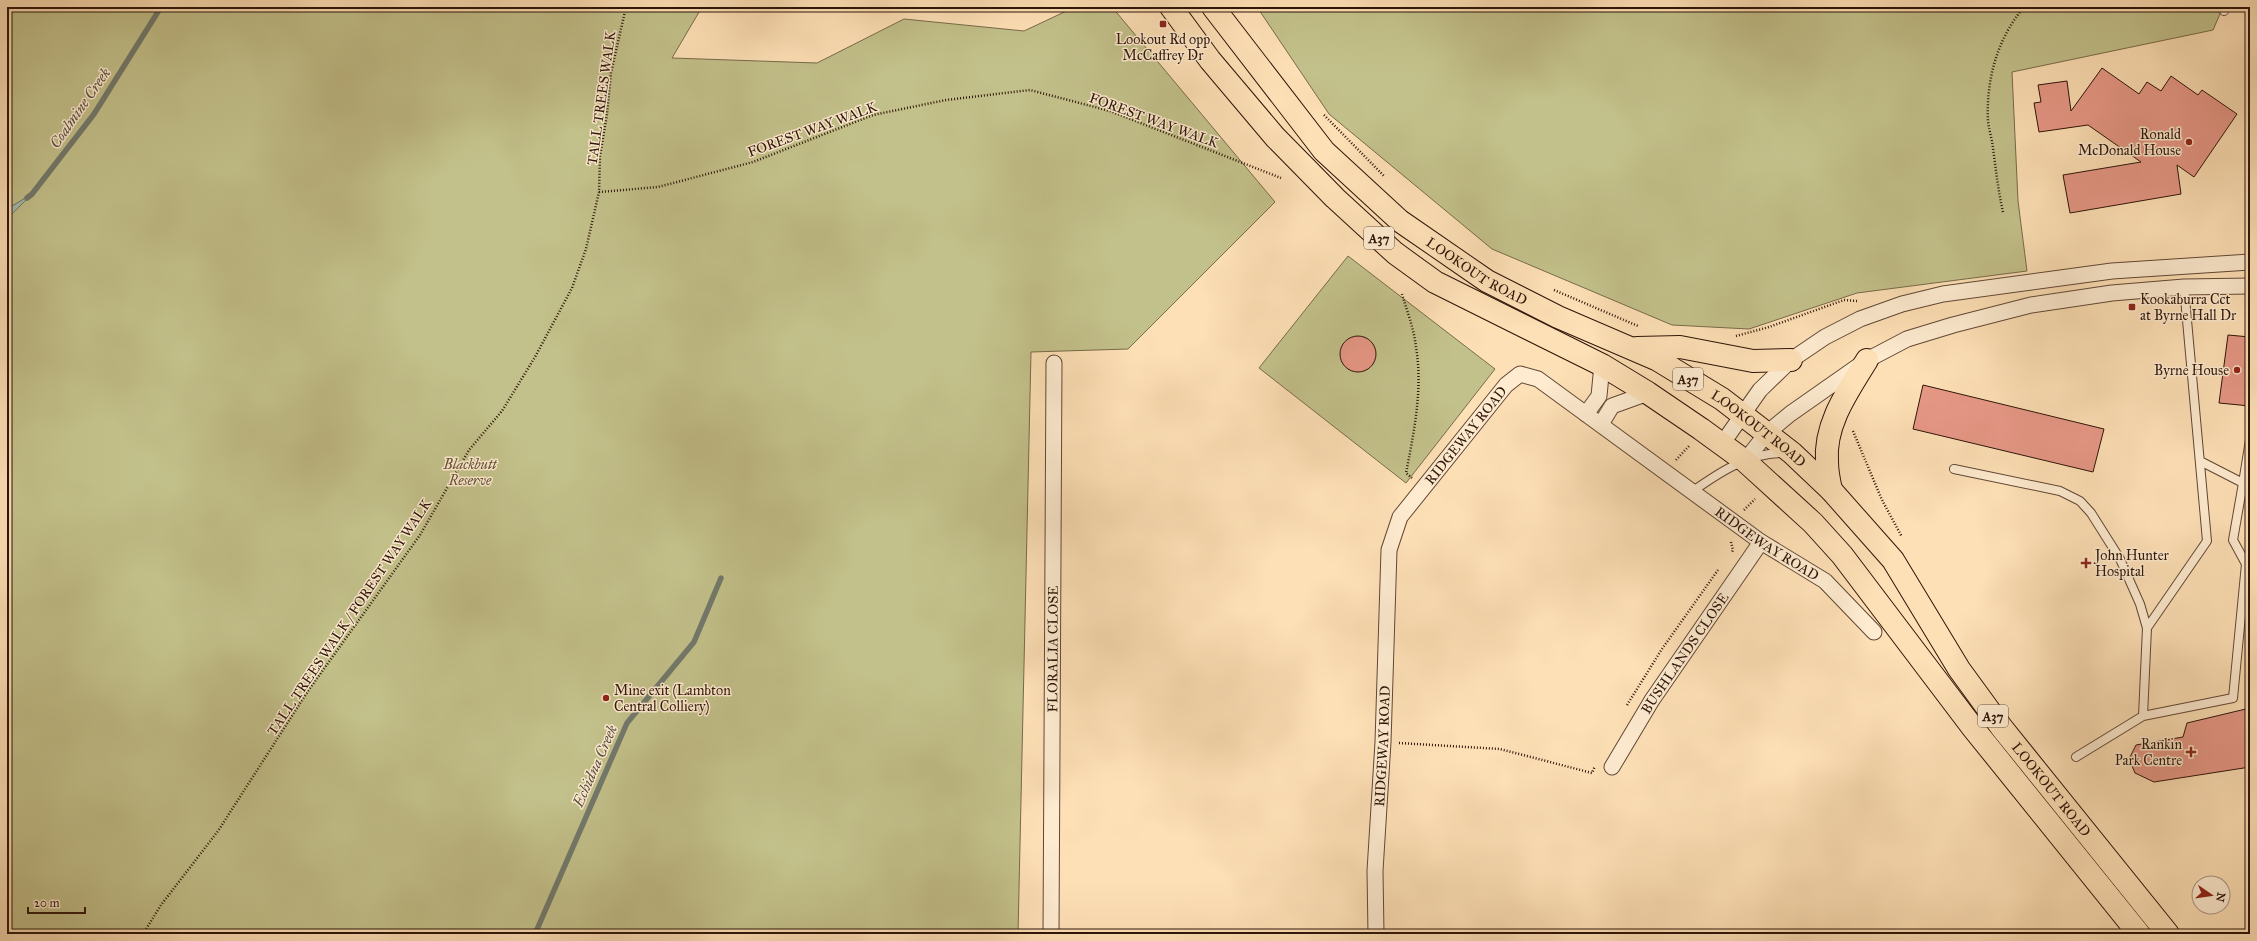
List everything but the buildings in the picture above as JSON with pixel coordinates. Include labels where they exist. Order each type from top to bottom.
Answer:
[{"type":"highway","name":"LOOKOUT ROAD","points":[[1170,7],[1210,60],[1275,137],[1335,198],[1395,253],[1435,282],[1602,365],[1648,393],[1745,461],[1813,524],[1842,555],[1973,728],[2139,934]]},
{"type":"highway","name":"LOOKOUT ROAD","points":[[1213,7],[1324,151],[1400,221],[1487,281],[1558,317],[1632,348],[1664,364],[1722,399],[1792,453],[1831,490],[1864,524],[1893,560],[1959,669],[2002,728],[2168,934]]},
{"type":"highway","points":[[1632,348],[1680,347],[1753,361],[1791,360]]},
{"type":"highway","points":[[1831,490],[1826,462],[1831,428],[1842,402],[1867,360]]},
{"type":"street","points":[[1722,444],[1760,390],[1791,360],[1825,337],[1860,319],[1902,304],[1943,294],[2112,271],[2250,262]]},
{"type":"street","points":[[1745,461],[1767,433],[1796,409],[1867,360],[1907,339],[1953,325],[2031,306],[2112,293],[2184,287],[2250,286]]},
{"type":"street","name":"FLORALIA CLOSE","points":[[1051,934],[1054,363]]},
{"type":"street","points":[[1586,414],[1599,396],[1602,365]]},
{"type":"street","name":"RIDGEWAY ROAD","points":[[1376,934],[1376,871],[1383,742],[1389,550],[1400,517],[1506,384],[1520,374],[1538,379],[1761,542],[1825,581],[1874,632]]},
{"type":"street","points":[[1601,424],[1612,406],[1648,393]]},
{"type":"street","name":"BUSHLANDS CLOSE","points":[[1612,767],[1652,700],[1761,542]]},
{"type":"lane","points":[[2147,628],[2207,541],[2184,287]]},
{"type":"lane","points":[[2076,757],[2143,716],[2233,698],[2248,564],[2233,540],[2250,440]]},
{"type":"lane","points":[[1693,491],[1727,467],[1775,453],[1792,453]]},
{"type":"lane","points":[[2200,461],[2243,483]]},
{"type":"lane","points":[[1954,469],[2056,489],[2080,501],[2091,513],[2120,559],[2138,598],[2147,628],[2143,716]]},
{"type":"path","name":"TALL TREES WALK","points":[[599,192],[600,156],[608,114],[611,73],[626,7]]},
{"type":"path","points":[[2003,212],[1996,182],[1988,122],[1988,96],[1992,70],[2001,44],[2024,7]]},
{"type":"path","name":"FOREST WAY WALK","points":[[599,192],[658,187],[753,162],[873,115],[946,100],[1030,90],[1110,111],[1281,178]]},
{"type":"path","points":[[1319,110],[1385,177]]},
{"type":"path","name":"TALL TREES WALK / FOREST WAY WALK","points":[[143,934],[161,905],[218,831],[308,691],[420,535],[469,450],[506,404],[535,357],[572,288],[586,249],[599,192]]},
{"type":"path","points":[[1550,288],[1640,327]]},
{"type":"path","points":[[1402,294],[1416,346],[1418,365],[1414,428],[1406,473]]},
{"type":"path","points":[[1731,336],[1763,329],[1844,300]]},
{"type":"path","points":[[1850,425],[1882,500],[1904,541]]},
{"type":"path","points":[[1730,555],[1733,550],[1731,540]]},
{"type":"path","points":[[1625,708],[1662,650],[1722,565]]},
{"type":"path","points":[[1383,742],[1500,749],[1592,773],[1597,761]]},
{"type":"green space","name":"Blackbutt Reserve","points":[[7,7],[702,7],[672,58],[817,63],[904,19],[1024,31],[1075,7],[1112,7],[1275,202],[1128,349],[1031,352],[1018,934],[7,934],[7,219],[31,195],[7,209]]},
{"type":"green space","points":[[1257,7],[2223,7],[2213,30],[2012,72],[2018,201],[2027,271],[1857,293],[1749,329],[1672,325],[1492,249],[1329,114]]},
{"type":"green space","points":[[1348,256],[1495,369],[1406,483],[1259,368]]},
{"type":"shaded area","points":[[32,194],[7,219],[7,209]]},
{"type":"waterway","name":"Coalmine Creek","points":[[27,198],[32,194],[94,114],[161,7]]},
{"type":"waterway","name":"Echidna Creek","points":[[535,934],[627,723],[694,642],[721,578]]},
{"type":"place","name":"Lookout Rd opp McCaffrey Dr","points":[[1163,24]]},
{"type":"place","name":"Ronald McDonald House","points":[[2189,142]]},
{"type":"place","name":"Kookaburra Cct at Byrne Hall Dr","points":[[2132,307]]},
{"type":"place","name":"Byrne House","points":[[2237,370]]},
{"type":"place","name":"John Hunter Hospital","points":[[2086,563]]},
{"type":"place","name":"Mine exit (Lambton Central Colliery)","points":[[606,698]]},
{"type":"place","name":"Rankin Park Centre","points":[[2191,752]]}]
